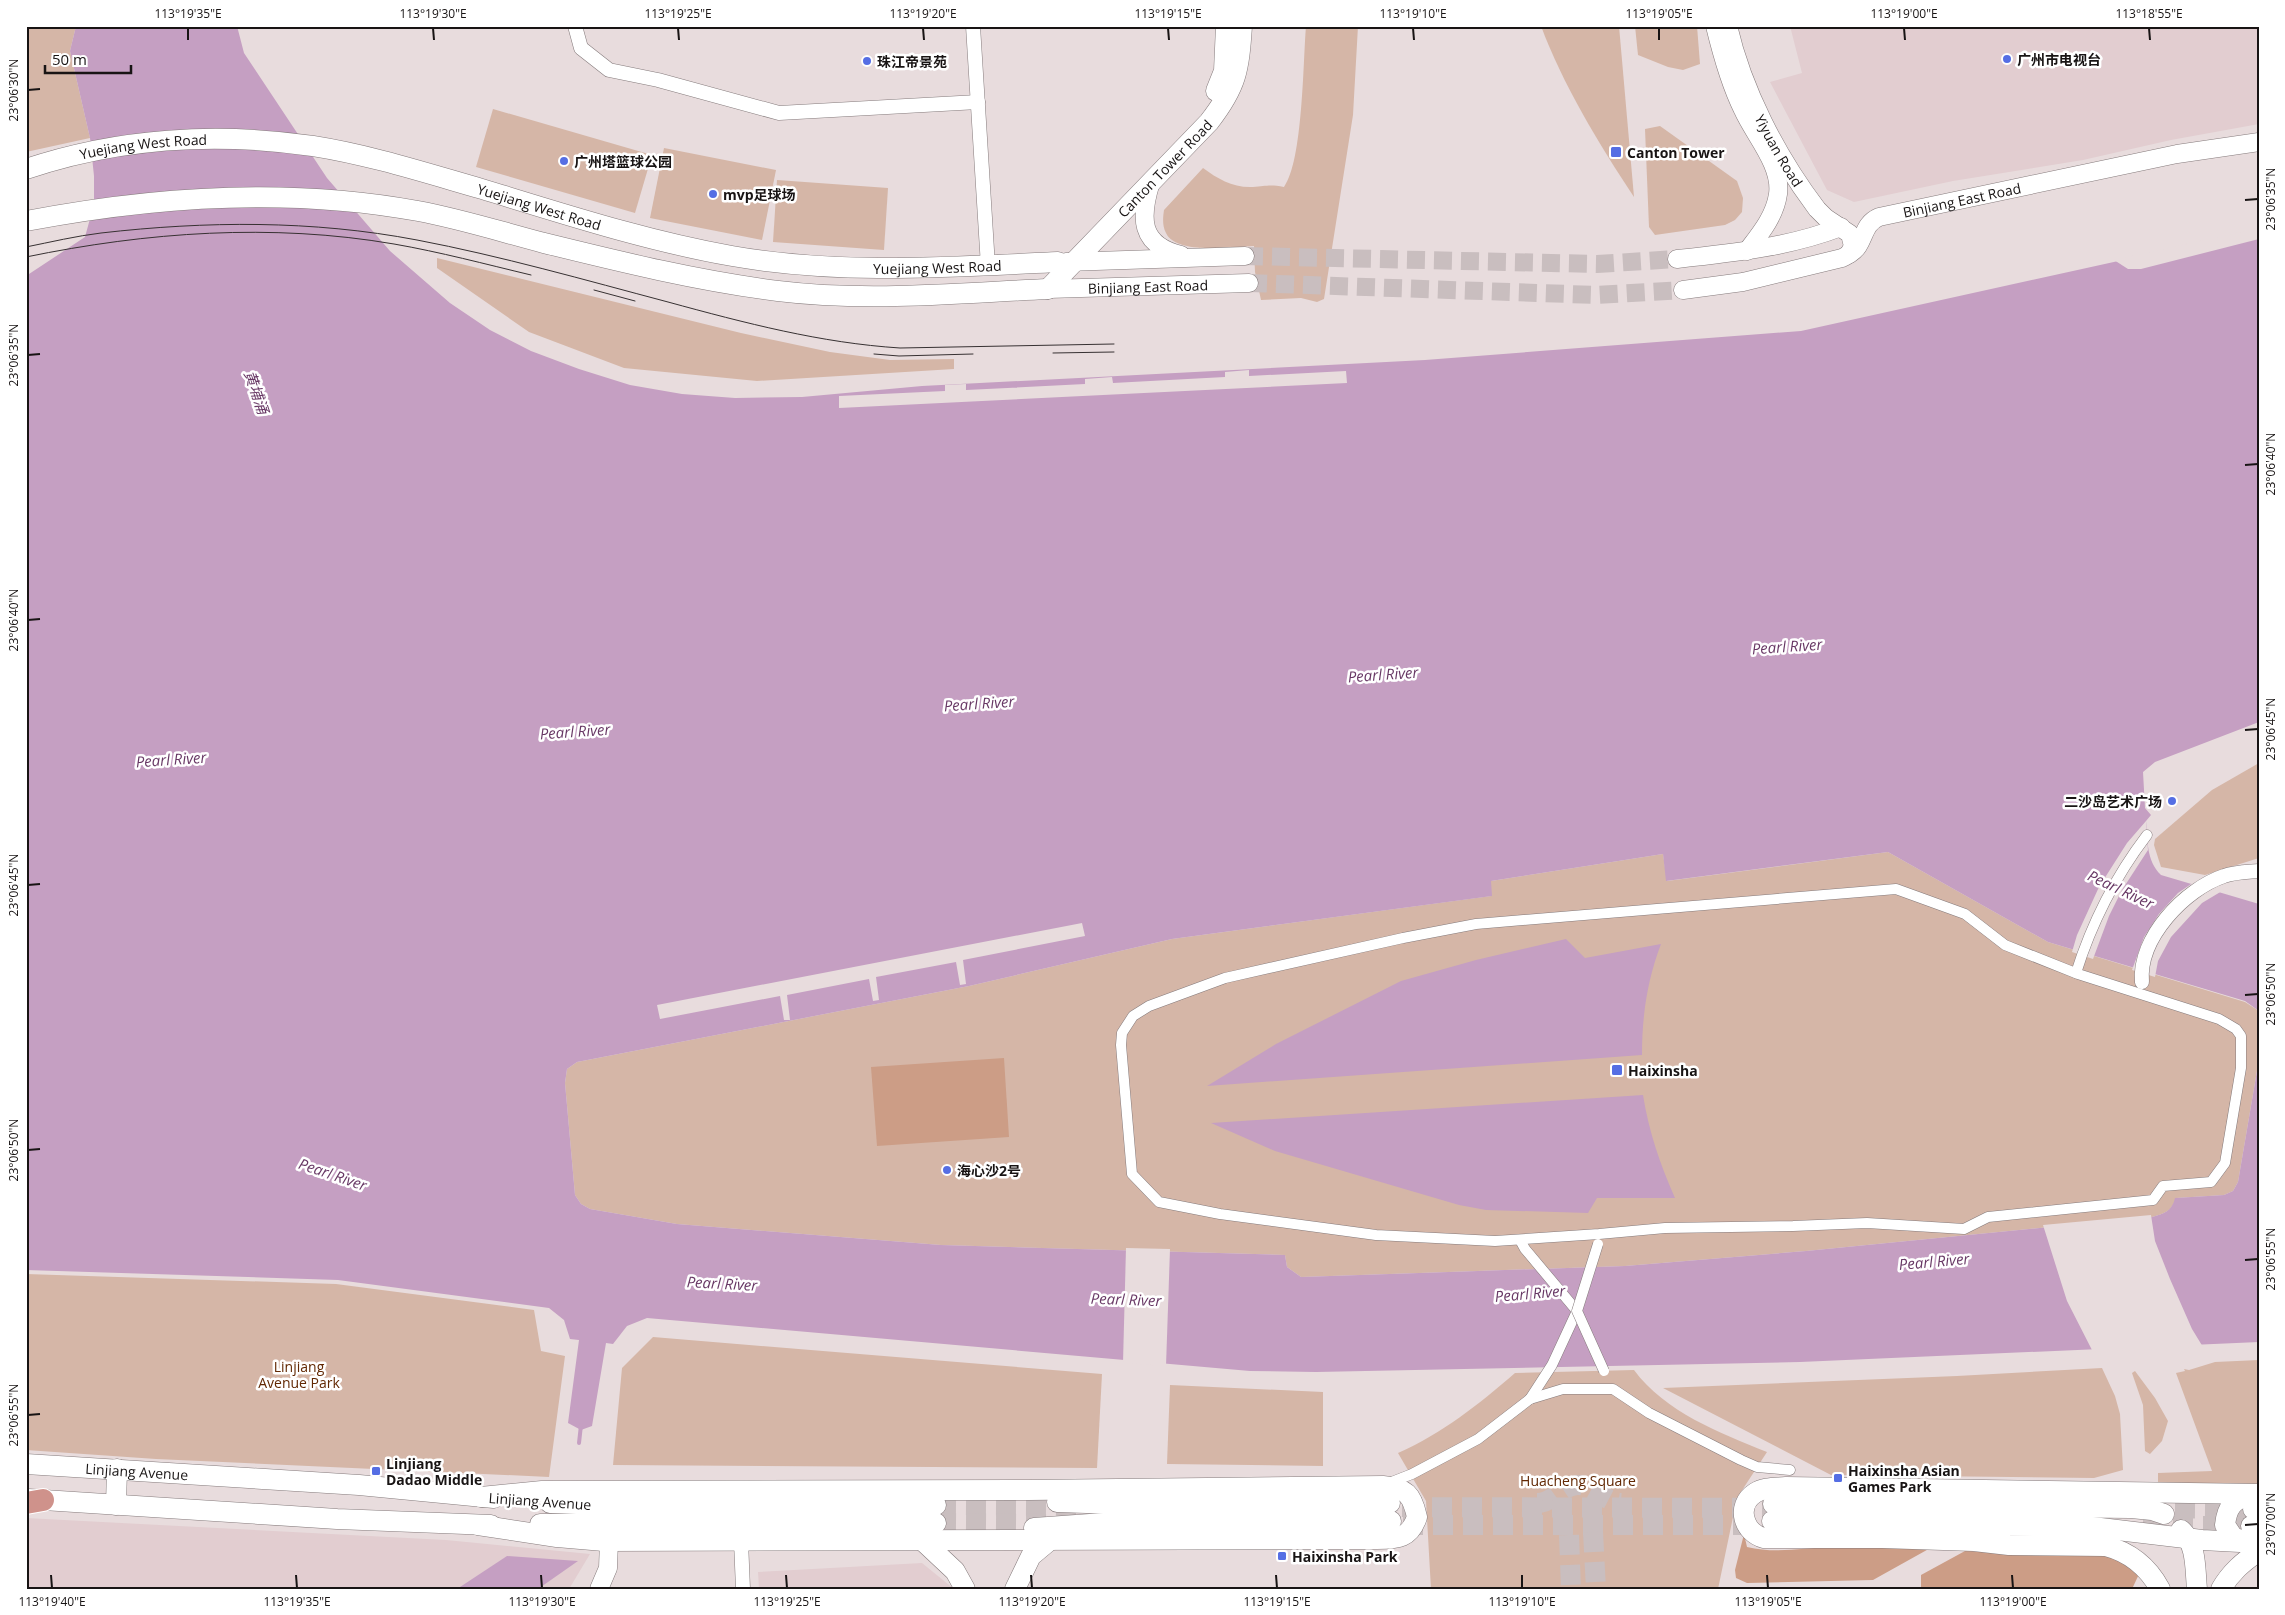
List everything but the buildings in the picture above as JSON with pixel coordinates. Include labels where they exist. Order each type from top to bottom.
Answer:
[{"type":"main road","name":"Canton Tower Road","points":[[1048,290],[1068,262],[1204,110],[1219,85],[1224,71],[1226,26]]},
{"type":"main road","name":"Canton Tower Road","points":[[1068,262],[1209,122],[1229,94],[1234,83],[1238,67],[1242,26]]},
{"type":"main road","name":"Yuejiang West Road","points":[[26,169],[49,162],[128,145],[202,139],[245,140],[314,146],[423,172],[674,244],[732,256],[808,266],[853,268],[988,266],[1068,262]]},
{"type":"main road","name":"Yuejiang West Road","points":[[26,221],[124,205],[222,197],[310,197],[342,200],[457,219],[614,260],[725,284],[780,292],[826,296],[884,296],[1048,290]]},
{"type":"main road","name":"Linjiang Avenue","points":[[26,1464],[369,1486],[563,1504],[656,1507],[936,1506]]},
{"type":"main road","points":[[116,1505],[117,1469]]},
{"type":"main road","points":[[478,1525],[557,1537],[609,1541],[1377,1540],[1403,1536],[1410,1532],[1417,1517],[1410,1497],[1396,1487],[1388,1503]]},
{"type":"main road","points":[[2160,1589],[2151,1574],[2132,1557],[2116,1548],[2106,1546],[2009,1545],[1974,1541],[1882,1538],[1764,1538],[1756,1536],[1750,1531],[1744,1518],[1746,1503],[1756,1493],[1770,1488],[1786,1487],[2093,1510],[2188,1538],[2256,1522]]},
{"type":"main road","points":[[2093,1510],[2152,1493]]},
{"type":"main road","points":[[2093,1510],[2152,1493],[2256,1522]]},
{"type":"main road","points":[[936,1506],[1016,1500],[1116,1504],[1388,1503]]},
{"type":"main road","name":"Linjiang Avenue","points":[[32,1501],[337,1519],[478,1525],[936,1506]]},
{"type":"main road","points":[[2122,1501],[2164,1514],[2188,1538],[2194,1553],[2197,1589]]},
{"type":"main road","points":[[971,1540],[1021,1530],[1072,1524],[1128,1522],[1388,1503]]},
{"type":"main road","points":[[1772,1512],[2140,1509],[2164,1514]]},
{"type":"main road","points":[[2093,1510],[2114,1536],[2145,1557],[2157,1574],[2160,1589]]},
{"type":"main road","points":[[2221,1589],[2229,1575],[2238,1566],[2256,1522]]},
{"type":"main road","points":[[1015,1589],[1031,1556],[1072,1524]]},
{"type":"main road","points":[[923,1541],[956,1571],[965,1589]]},
{"type":"street","points":[[575,26],[581,48],[609,70],[658,80],[779,112],[978,102]]},
{"type":"street","points":[[973,26],[988,266]]},
{"type":"street","name":"Yiyuan Road","points":[[1716,26],[1724,59],[1739,102],[1772,164],[1778,183],[1774,208],[1767,223],[1747,250]]},
{"type":"street","name":"Yiyuan Road","points":[[1728,26],[1748,88],[1777,147],[1817,209],[1832,223],[1842,226]]},
{"type":"street","name":"Binjiang East Road","points":[[1684,290],[1743,282],[1803,269],[1842,258],[1858,246],[1868,226],[1879,218],[2177,154],[2259,142]]},
{"type":"street","points":[[1151,181],[1143,206],[1149,235],[1158,246],[1194,258]]},
{"type":"street","points":[[1677,259],[1796,242],[1842,226],[1852,239],[1852,250],[1848,254]]},
{"type":"street","name":"Binjiang East Road","points":[[1068,262],[1245,256]]},
{"type":"street","name":"Binjiang East Road","points":[[1048,290],[1249,283]]},
{"type":"street","points":[[2076,973],[2081,956],[2109,891],[2147,835]]},
{"type":"street","points":[[2143,988],[2142,974],[2148,951],[2161,925],[2188,896],[2210,882],[2226,875],[2259,871]]},
{"type":"street","points":[[1896,889],[1965,914],[2005,945],[2076,973],[2143,988],[2219,1019],[2236,1029],[2241,1036],[2241,1068],[2225,1163],[2211,1182],[2163,1186],[2153,1200],[1988,1217],[1964,1229],[1867,1223],[1665,1228],[1599,1239],[1523,1244],[1376,1235],[1220,1214],[1159,1202],[1132,1174],[1128,1108],[1121,1068],[1122,1033],[1133,1016],[1149,1006],[1225,978],[1476,924],[1896,889]]},
{"type":"street","points":[[1530,1399],[1546,1373],[1577,1311],[1599,1239]]},
{"type":"street","points":[[1523,1244],[1577,1311],[1613,1389],[1649,1413],[1741,1460],[1757,1466],[1790,1470]]},
{"type":"street","points":[[1388,1503],[1412,1474],[1478,1439],[1530,1399],[1563,1389],[1613,1389]]},
{"type":"street","points":[[599,1589],[608,1568],[609,1541]]},
{"type":"street","points":[[741,1541],[743,1589]]},
{"type":"shaded area","points":[[1790,26],[2259,26],[2259,124],[2171,140],[2083,160],[1953,181],[1854,202],[1827,190],[1770,82],[1802,73]]},
{"type":"shaded area","points":[[1004,1058],[1009,1137],[877,1146],[871,1067]]},
{"type":"shaded area","points":[[26,1518],[446,1540],[590,1554],[569,1589],[26,1589]]},
{"type":"shaded area","points":[[1744,1534],[1747,1547],[1768,1550],[1857,1546],[1934,1546],[1873,1580],[1747,1583],[1736,1578],[1735,1570]]},
{"type":"shaded area","points":[[1965,1551],[2108,1554],[2140,1572],[2132,1589],[1921,1588],[1921,1575]]},
{"type":"shaded area","points":[[922,1563],[954,1589],[759,1589],[758,1572]]},
{"type":"green space","points":[[26,26],[76,26],[70,51],[90,138],[26,152]]},
{"type":"green space","points":[[1306,26],[1358,26],[1353,115],[1324,299],[1317,302],[1301,298],[1261,300],[1255,272],[1254,246],[1206,248],[1181,244],[1172,240],[1166,233],[1163,224],[1164,210],[1203,168],[1220,179],[1239,186],[1271,185],[1284,187],[1290,174],[1299,134]]},
{"type":"green space","points":[[1541,26],[1619,26],[1634,197],[1608,157],[1571,92]]},
{"type":"green space","points":[[1635,26],[1697,26],[1700,64],[1683,70],[1668,67],[1638,55]]},
{"type":"green space","name":"广州塔篮球公园","points":[[493,109],[652,155],[635,213],[476,167]]},
{"type":"green space","points":[[1660,126],[1737,181],[1743,198],[1742,212],[1735,220],[1725,225],[1655,235],[1649,227],[1645,129]]},
{"type":"green space","name":"mvp足球场","points":[[664,148],[776,170],[762,240],[650,218]]},
{"type":"green space","name":"mvp足球场","points":[[777,180],[888,188],[884,250],[773,242]]},
{"type":"green space","points":[[437,258],[741,333],[830,352],[890,360],[954,359],[954,369],[757,381],[624,368],[529,332],[437,268]]},
{"type":"green space","points":[[2259,763],[2259,858],[2205,875],[2161,867],[2154,845],[2155,839],[2212,790]]},
{"type":"green space","points":[[1888,852],[2048,942],[2245,1002],[2259,1011],[2259,1059],[2238,1182],[2233,1191],[2224,1195],[2176,1198],[2167,1211],[2152,1217],[1806,1251],[1625,1266],[1301,1277],[1287,1267],[1285,1255],[941,1245],[677,1224],[590,1209],[581,1204],[575,1195],[565,1083],[567,1069],[577,1062],[969,986],[1172,939],[1491,896],[1491,881],[1663,854],[1667,881]]},
{"type":"green space","name":"Linjiang Avenue Park","points":[[26,1274],[336,1284],[534,1310],[541,1351],[565,1356],[549,1477],[156,1459],[26,1450]]},
{"type":"green space","points":[[653,1337],[1102,1374],[1097,1468],[613,1465],[622,1368]]},
{"type":"green space","points":[[2259,1360],[2259,1484],[2158,1484],[2158,1473],[2212,1471],[2176,1373],[2185,1371],[2184,1369],[2189,1370],[2215,1362]]},
{"type":"green space","points":[[2102,1368],[2115,1396],[2120,1414],[2123,1470],[2094,1478],[1831,1475],[1663,1388],[1957,1376]]},
{"type":"green space","name":"Huacheng Square","points":[[1634,1370],[1661,1398],[1677,1409],[1712,1429],[1767,1452],[1737,1498],[1718,1589],[1431,1589],[1426,1501],[1398,1453],[1430,1437],[1460,1418],[1515,1373]]},
{"type":"green space","points":[[2135,1371],[2155,1398],[2168,1421],[2162,1441],[2150,1454],[2145,1451],[2143,1405],[2132,1373]]},
{"type":"green space","points":[[1170,1385],[1323,1392],[1323,1466],[1167,1464]]},
{"type":"water","points":[[76,26],[237,26],[244,53],[327,178],[390,251],[450,303],[490,330],[531,351],[630,385],[682,394],[735,398],[802,397],[922,386],[1425,360],[1801,331],[2259,230],[2259,722],[2155,762],[2143,772],[2145,808],[2151,815],[2146,821],[2150,857],[2161,875],[2259,904],[2259,1011],[2245,1001],[2048,942],[1888,852],[1666,881],[1663,854],[1491,881],[1492,896],[1172,939],[969,986],[577,1062],[567,1069],[565,1083],[575,1195],[581,1204],[590,1209],[677,1224],[941,1245],[1285,1255],[1287,1267],[1301,1277],[1625,1266],[1806,1251],[2152,1217],[2167,1211],[2172,1206],[2175,1198],[2224,1195],[2233,1191],[2238,1182],[2259,1059],[2259,1342],[1800,1362],[1316,1372],[1250,1371],[647,1318],[627,1326],[613,1344],[606,1343],[592,1426],[581,1430],[568,1423],[579,1340],[570,1339],[564,1320],[549,1308],[338,1280],[26,1270],[26,276],[85,237],[94,204],[94,176],[90,138],[70,51]]},
{"type":"water","points":[[1566,939],[1585,958],[1661,944],[1652,971],[1646,999],[1642,1055],[1207,1086],[1276,1044],[1401,981],[1476,960]]},
{"type":"water","points":[[1643,1095],[1648,1122],[1656,1148],[1675,1198],[1597,1198],[1588,1213],[1486,1210],[1459,1205],[1275,1151],[1211,1123]]},
{"type":"water","points":[[507,1556],[578,1561],[538,1589],[457,1589]]},
{"type":"pier","points":[[2259,228],[2259,239],[2141,269],[2128,269],[2114,260]]},
{"type":"pier","points":[[1249,370],[1249,376],[1346,371],[1347,383],[839,408],[839,396],[945,391],[945,385],[966,384],[966,390],[1085,384],[1085,379],[1112,377],[1113,383],[1225,377],[1225,372]]},
{"type":"pier","points":[[2146,821],[2148,850],[2122,890],[2109,916],[2093,959],[2072,952],[2077,935],[2099,887],[2127,843]]},
{"type":"pier","points":[[2194,882],[2222,891],[2202,903],[2171,937],[2158,961],[2155,977],[2132,970],[2144,937],[2159,914],[2178,893]]},
{"type":"pier","points":[[1082,923],[1085,936],[963,960],[966,984],[960,985],[956,962],[876,977],[879,1000],[873,1001],[869,979],[787,995],[790,1020],[784,1020],[780,996],[660,1019],[657,1005]]},
{"type":"pier","points":[[2151,1215],[2155,1241],[2192,1329],[2203,1347],[2093,1352],[2067,1301],[2043,1225]]},
{"type":"pier","points":[[1126,1248],[1170,1249],[1166,1366],[1123,1363]]},
{"type":"waterway","points":[[579,1443],[581,1425]]},
{"type":"tunnel","points":[[1245,256],[1597,264],[1677,259]]},
{"type":"tunnel","points":[[1249,283],[1597,295],[1683,290]]},
{"type":"tunnel","points":[[1537,1503],[1548,1500],[1566,1488],[1577,1485],[1589,1487],[1609,1500],[1621,1503]]},
{"type":"tunnel","points":[[936,1505],[1076,1506]]},
{"type":"tunnel","points":[[1372,1507],[1791,1508]]},
{"type":"tunnel","points":[[2145,1508],[2253,1509]]},
{"type":"tunnel","points":[[936,1523],[1051,1524]]},
{"type":"tunnel","points":[[1373,1525],[1791,1525]]},
{"type":"tunnel","points":[[2143,1526],[2251,1526]]},
{"type":"tunnel","points":[[1593,1532],[1596,1589]]},
{"type":"tunnel","points":[[1569,1535],[1571,1589]]},
{"type":"tram line","points":[[26,247],[92,234],[180,226],[259,225],[338,229],[378,233],[480,253],[697,310],[783,331],[841,342],[900,348],[1114,344]]},
{"type":"tram line","points":[[26,257],[117,241],[163,236],[256,232],[302,234],[394,244],[445,254],[531,275]]},
{"type":"tram line","points":[[594,290],[635,301]]},
{"type":"tram line","points":[[1053,353],[1114,352]]},
{"type":"tram line","points":[[874,354],[899,356],[973,354]]},
{"type":"place","name":"广州市电视台","points":[[2007,59]]},
{"type":"place","name":"珠江帝景苑","points":[[867,61]]},
{"type":"place","name":"Canton Tower","points":[[1616,152]]},
{"type":"place","name":"广州塔篮球公园","points":[[564,161]]},
{"type":"place","name":"mvp足球场","points":[[713,194]]},
{"type":"place","name":"二沙岛艺术广场","points":[[2172,801]]},
{"type":"place","name":"Haixinsha","points":[[1617,1070]]},
{"type":"place","name":"海心沙2号","points":[[947,1170]]},
{"type":"place","name":"Linjiang Dadao Middle","points":[[376,1471]]},
{"type":"place","name":"Haixinsha Asian Games Park","points":[[1838,1478]]},
{"type":"place","name":"Haixinsha Park","points":[[1282,1556]]},
{"type":"water label","name":"黄埔涌","points":[[257,392]]},
{"type":"water label","name":"Pearl River","points":[[1787,646]]},
{"type":"water label","name":"Pearl River","points":[[1383,674]]},
{"type":"water label","name":"Pearl River","points":[[979,703]]},
{"type":"water label","name":"Pearl River","points":[[575,731]]},
{"type":"water label","name":"Pearl River","points":[[171,759]]},
{"type":"water label","name":"Pearl River","points":[[2121,889]]},
{"type":"water label","name":"Pearl River","points":[[333,1174]]},
{"type":"water label","name":"Pearl River","points":[[1934,1261]]},
{"type":"water label","name":"Pearl River","points":[[722,1283]]},
{"type":"water label","name":"Pearl River","points":[[1530,1293]]},
{"type":"water label","name":"Pearl River","points":[[1126,1299]]}]
